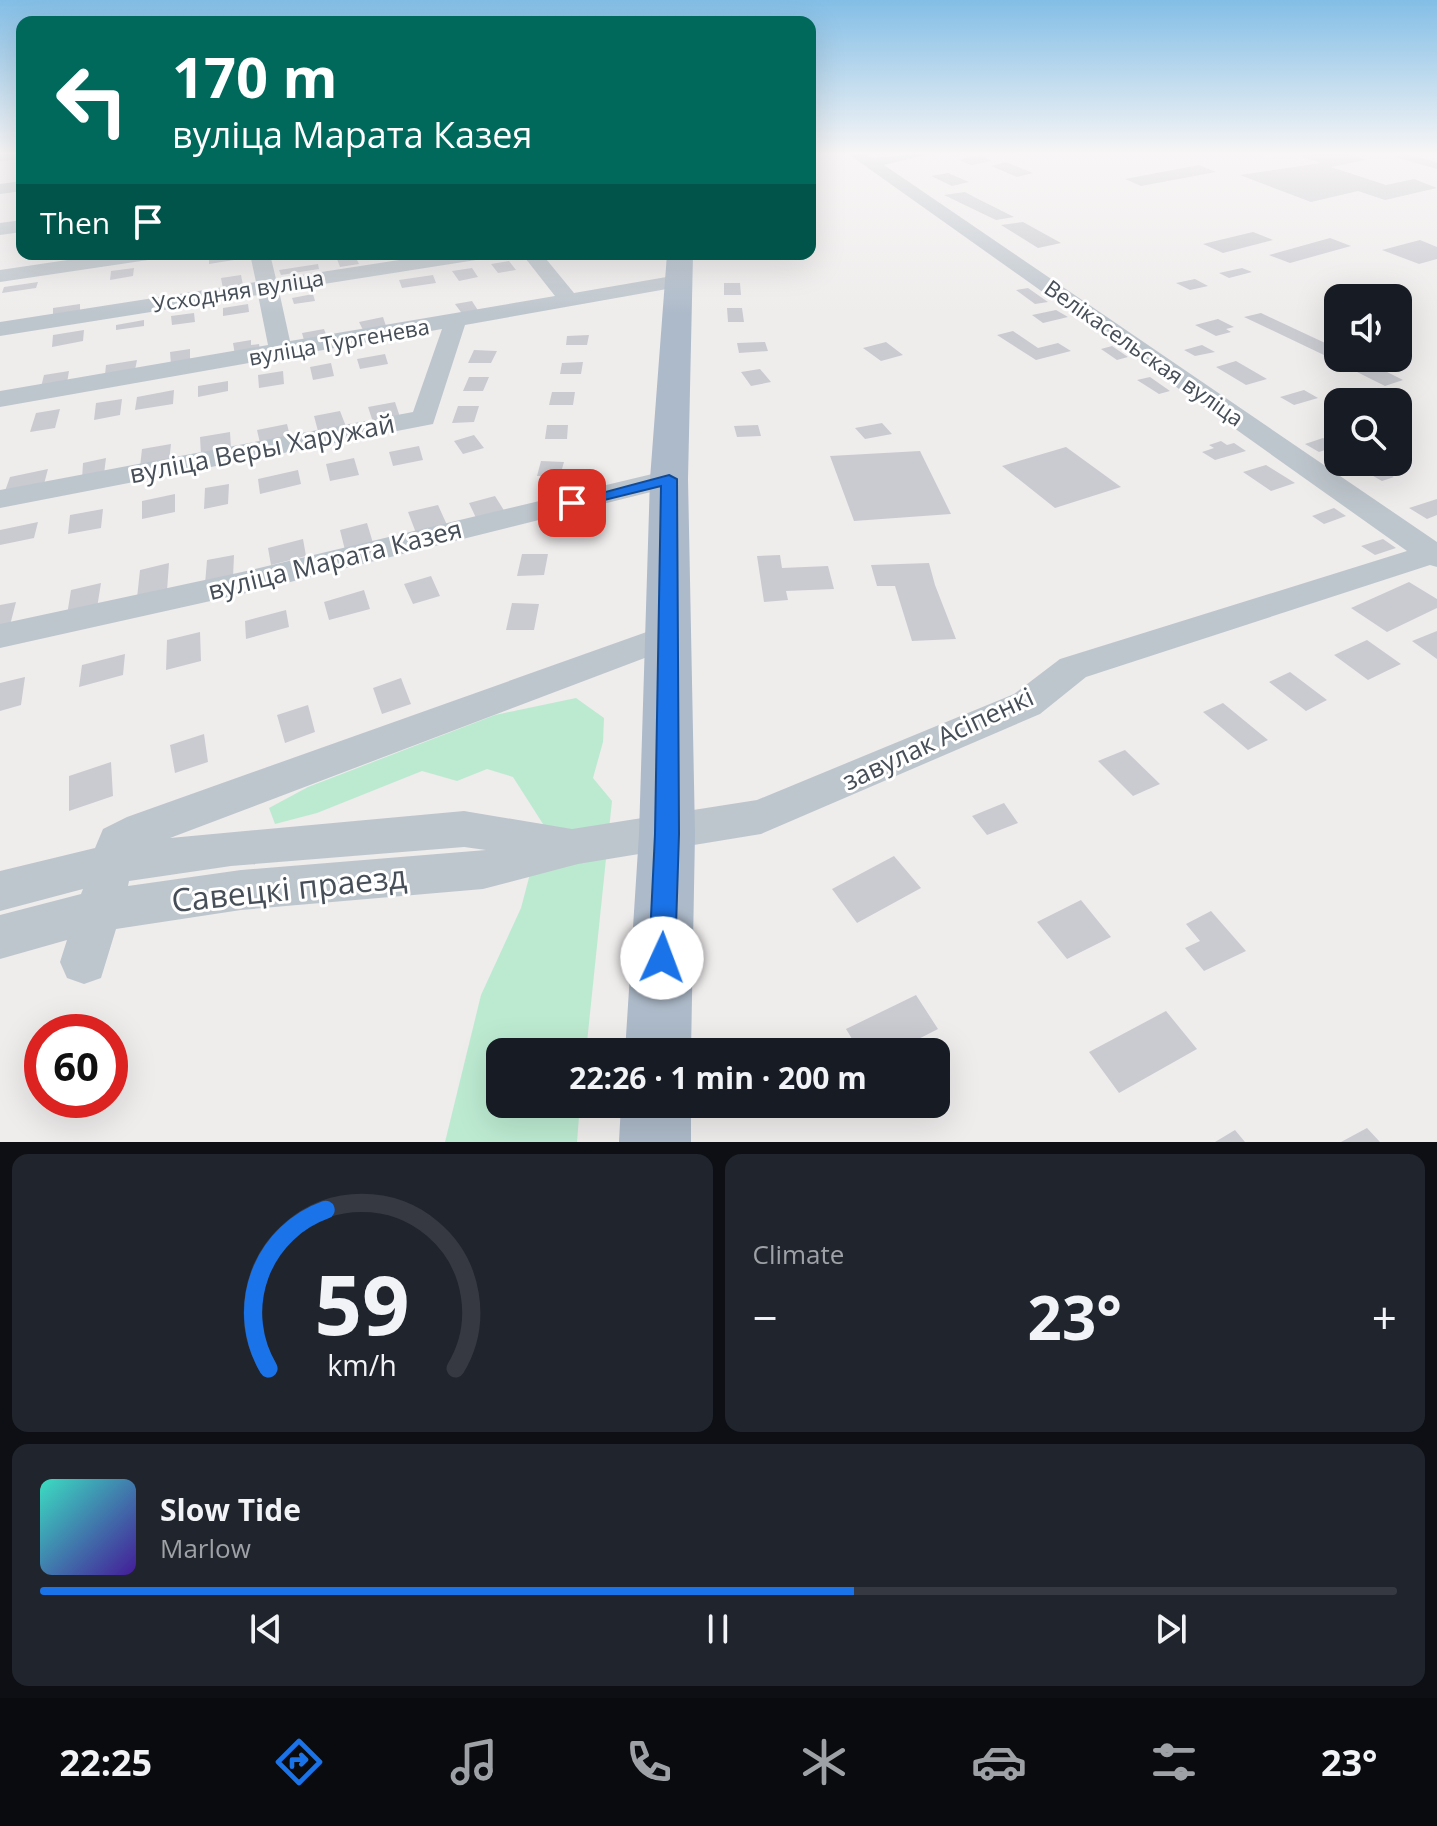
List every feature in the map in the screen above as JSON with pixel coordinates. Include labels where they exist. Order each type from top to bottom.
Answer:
[{"type":"main road","points":[[659,1038],[667,834],[669,479],[679,268]]},
{"type":"main road","points":[[655,1142],[656,1118]]},
{"type":"street","name":"Велікасельская вуліца","points":[[933,206],[1435,554]]},
{"type":"street","points":[[0,276],[108,260]]},
{"type":"street","points":[[261,260],[281,352]]},
{"type":"street","name":"Усходняя вуліца","points":[[0,329],[438,260]]},
{"type":"street","points":[[537,260],[569,300]]},
{"type":"street","name":"вуліца Тургенева","points":[[0,399],[455,322],[569,300],[679,268]]},
{"type":"street","name":"вуліца Веры Харужай","points":[[0,499],[424,418],[455,322]]},
{"type":"street","name":"вуліца Марата Казея","points":[[0,636],[242,583],[669,479]]},
{"type":"street","name":"завулак Асіпенкі","points":[[667,834],[761,817],[1027,704],[1073,668],[1435,554]]},
{"type":"street","name":"Савецкі праезд","points":[[0,891],[114,853],[667,637]]},
{"type":"street","name":"Савецкі праезд","points":[[114,853],[231,848],[464,829],[578,846]]},
{"type":"street","name":"Савецкі праезд","points":[[0,937],[96,911],[241,890],[483,870],[578,846],[667,834]]},
{"type":"street","points":[[84,962],[114,853]]},
{"type":"green space","points":[[576,698],[604,718],[603,742],[593,778],[612,801],[587,1038],[486,1038],[486,1118],[579,1118],[577,1142],[445,1142],[481,995],[521,908],[543,824],[513,777],[487,769],[457,781],[422,771],[317,813],[275,824],[269,808],[308,787],[495,715]]},
{"type":"building","points":[[967,206],[993,206],[1014,217],[996,220]]},
{"type":"building","points":[[1023,222],[1061,243],[1038,248],[1001,225]]},
{"type":"building","points":[[1253,232],[1273,240],[1223,253],[1203,244]]},
{"type":"building","points":[[1330,238],[1351,246],[1290,263],[1269,255]]},
{"type":"building","points":[[1420,240],[1437,247],[1437,259],[1419,264],[1382,250]]},
{"type":"building","points":[[209,260],[234,260],[209,264]]},
{"type":"building","points":[[337,260],[357,260],[359,264],[340,267]]},
{"type":"building","points":[[509,261],[516,270],[498,273],[491,264]]},
{"type":"building","points":[[318,264],[319,269],[281,275],[279,270]]},
{"type":"building","points":[[134,268],[133,276],[110,280],[111,271]]},
{"type":"building","points":[[472,268],[478,277],[459,281],[452,271]]},
{"type":"building","points":[[1242,268],[1252,272],[1229,278],[1219,273]]},
{"type":"building","points":[[241,275],[243,285],[223,289],[221,278]]},
{"type":"building","points":[[433,275],[436,283],[402,288],[399,280]]},
{"type":"building","points":[[1195,279],[1208,286],[1190,290],[1176,283]]},
{"type":"building","points":[[38,282],[36,288],[2,293],[4,287]]},
{"type":"building","points":[[724,283],[740,283],[741,295],[724,295]]},
{"type":"building","points":[[1028,288],[1048,302],[1035,304],[1016,290]]},
{"type":"building","points":[[313,294],[315,301],[294,304],[292,298]]},
{"type":"building","points":[[472,301],[479,312],[463,315],[455,304]]},
{"type":"building","points":[[80,304],[80,311],[53,316],[53,308]]},
{"type":"building","points":[[248,304],[249,312],[223,316],[223,308]]},
{"type":"building","points":[[727,308],[742,308],[744,322],[728,322]]},
{"type":"building","points":[[1056,310],[1068,317],[1043,323],[1032,315]]},
{"type":"building","points":[[194,313],[195,322],[172,325],[171,316]]},
{"type":"building","points":[[1261,313],[1324,342],[1324,355],[1244,317]]},
{"type":"building","points":[[383,317],[386,326],[363,330],[359,322]]},
{"type":"building","points":[[1218,319],[1234,327],[1226,329],[1231,332],[1216,336],[1195,325]]},
{"type":"building","points":[[144,320],[144,326],[116,330],[116,325]]},
{"type":"building","points":[[324,329],[328,340],[305,344],[302,333]]},
{"type":"building","points":[[84,330],[83,341],[52,347],[53,335]]},
{"type":"building","points":[[1013,331],[1038,348],[1058,343],[1071,351],[1036,360],[997,335]]},
{"type":"building","points":[[589,335],[587,345],[566,345],[567,336]]},
{"type":"building","points":[[251,340],[251,345],[259,344],[260,350],[235,355],[233,343]]},
{"type":"building","points":[[765,342],[768,351],[739,353],[737,343]]},
{"type":"building","points":[[886,342],[903,355],[881,361],[863,348]]},
{"type":"building","points":[[1202,345],[1215,352],[1195,356],[1184,350]]},
{"type":"building","points":[[1112,346],[1128,357],[1117,360],[1101,349]]},
{"type":"building","points":[[190,349],[190,362],[171,365],[170,352]]},
{"type":"building","points":[[474,350],[497,351],[491,363],[468,363]]},
{"type":"building","points":[[385,354],[388,364],[360,369],[357,359]]},
{"type":"building","points":[[137,360],[135,370],[105,375],[106,365]]},
{"type":"building","points":[[1236,361],[1267,379],[1246,385],[1216,367]]},
{"type":"building","points":[[583,362],[581,374],[560,374],[562,363]]},
{"type":"building","points":[[331,363],[334,376],[313,380],[310,367]]},
{"type":"building","points":[[760,369],[771,382],[751,386],[741,372]]},
{"type":"building","points":[[69,371],[67,383],[41,387],[44,375]]},
{"type":"building","points":[[283,371],[284,384],[259,388],[258,375]]},
{"type":"building","points":[[1357,372],[1387,372],[1403,380],[1385,386]]},
{"type":"building","points":[[469,377],[489,377],[483,391],[463,391]]},
{"type":"building","points":[[1150,377],[1170,391],[1159,394],[1137,380]]},
{"type":"building","points":[[228,381],[228,391],[198,397],[198,386]]},
{"type":"building","points":[[174,390],[173,404],[135,410],[137,397]]},
{"type":"building","points":[[1304,390],[1318,398],[1294,405],[1280,397]]},
{"type":"building","points":[[552,392],[575,392],[573,405],[549,405]]},
{"type":"building","points":[[122,399],[120,415],[94,420],[96,403]]},
{"type":"building","points":[[395,402],[400,417],[373,422],[368,407]]},
{"type":"building","points":[[458,406],[479,406],[474,422],[452,423]]},
{"type":"building","points":[[60,409],[55,428],[30,432],[36,413]]},
{"type":"building","points":[[340,411],[347,429],[319,435],[314,416]]},
{"type":"building","points":[[882,423],[892,434],[865,439],[855,428]]},
{"type":"building","points":[[287,424],[290,436],[260,443],[257,430]]},
{"type":"building","points":[[547,425],[568,425],[567,439],[545,439]]},
{"type":"building","points":[[758,425],[761,436],[737,437],[734,426]]},
{"type":"building","points":[[230,432],[231,449],[201,455],[200,437]]},
{"type":"building","points":[[474,435],[484,448],[463,454],[454,441]]},
{"type":"building","points":[[1323,438],[1324,450],[1319,452],[1305,444]]},
{"type":"building","points":[[1221,441],[1227,445],[1234,443],[1246,451],[1215,460],[1202,452],[1214,448],[1209,445]]},
{"type":"building","points":[[171,444],[169,462],[140,467],[142,449]]},
{"type":"building","points":[[419,446],[423,460],[393,466],[389,452]]},
{"type":"building","points":[[1066,447],[1121,487],[1055,508],[1002,466]]},
{"type":"building","points":[[920,451],[951,514],[854,521],[830,456]]},
{"type":"building","points":[[106,458],[104,474],[82,479],[83,463]]},
{"type":"building","points":[[354,458],[359,475],[330,481],[326,464]]},
{"type":"building","points":[[541,461],[564,462],[560,476],[537,476]]},
{"type":"building","points":[[1266,465],[1295,483],[1271,491],[1243,472]]},
{"type":"building","points":[[48,469],[44,484],[5,491],[10,477]]},
{"type":"building","points":[[298,470],[301,484],[260,494],[258,479]]},
{"type":"building","points":[[1373,476],[1394,477],[1382,481]]},
{"type":"building","points":[[229,484],[228,504],[204,509],[205,488]]},
{"type":"building","points":[[175,494],[175,512],[142,519],[142,501]]},
{"type":"building","points":[[495,496],[505,512],[477,520],[469,503]]},
{"type":"building","points":[[1437,499],[1437,515],[1427,519],[1409,508]]},
{"type":"building","points":[[438,505],[447,525],[416,533],[408,512]]},
{"type":"building","points":[[1334,508],[1346,516],[1324,524],[1312,516]]},
{"type":"building","points":[[103,509],[101,528],[68,534],[70,515]]},
{"type":"building","points":[[38,522],[34,538],[0,545],[0,530]]},
{"type":"building","points":[[367,523],[373,543],[345,550],[340,530]]},
{"type":"building","points":[[303,539],[306,556],[271,565],[268,548]]},
{"type":"building","points":[[1383,539],[1396,548],[1375,555],[1361,546]]},
{"type":"building","points":[[522,554],[548,554],[544,575],[517,576]]},
{"type":"building","points":[[234,555],[233,578],[205,584],[207,560]]},
{"type":"building","points":[[780,555],[782,568],[828,566],[834,589],[786,591],[788,600],[764,602],[757,556]]},
{"type":"building","points":[[169,563],[167,591],[137,598],[140,570]]},
{"type":"building","points":[[929,563],[956,639],[912,641],[895,586],[877,586],[871,565]]},
{"type":"building","points":[[431,576],[440,596],[413,604],[404,584]]},
{"type":"building","points":[[1409,582],[1437,599],[1437,608],[1387,632],[1351,608]]},
{"type":"building","points":[[101,583],[97,608],[67,615],[71,590]]},
{"type":"building","points":[[364,590],[370,609],[329,620],[324,602]]},
{"type":"building","points":[[16,602],[9,629],[0,631],[0,605]]},
{"type":"building","points":[[512,603],[539,604],[534,630],[506,630]]},
{"type":"building","points":[[286,610],[289,627],[246,639],[245,621]]},
{"type":"building","points":[[1437,631],[1437,659],[1412,641]]},
{"type":"building","points":[[200,632],[201,661],[166,670],[167,640]]},
{"type":"building","points":[[1367,640],[1401,664],[1368,680],[1334,655]]},
{"type":"building","points":[[125,654],[123,675],[79,687],[82,665]]},
{"type":"building","points":[[1290,672],[1327,700],[1306,711],[1269,682]]},
{"type":"building","points":[[25,677],[21,705],[0,711],[0,683]]},
{"type":"building","points":[[401,678],[411,704],[382,714],[373,688]]},
{"type":"building","points":[[1223,703],[1268,740],[1248,750],[1203,712]]},
{"type":"building","points":[[308,705],[315,732],[285,743],[277,715]]},
{"type":"building","points":[[204,734],[208,762],[175,773],[170,745]]},
{"type":"building","points":[[1125,750],[1160,784],[1133,796],[1098,761]]},
{"type":"building","points":[[111,762],[113,796],[69,811],[69,776]]},
{"type":"building","points":[[1004,803],[1018,823],[987,835],[972,816]]},
{"type":"building","points":[[894,856],[921,888],[857,923],[832,889]]},
{"type":"building","points":[[1081,900],[1111,937],[1067,959],[1037,922]]},
{"type":"building","points":[[1211,911],[1246,951],[1204,971],[1185,948],[1200,941],[1186,924]]},
{"type":"building","points":[[916,995],[938,1029],[920,1038],[851,1038],[846,1029]]},
{"type":"building","points":[[1166,1011],[1197,1049],[1119,1093],[1089,1052]]},
{"type":"building","points":[[1367,1128],[1380,1142],[1341,1142]]},
{"type":"building","points":[[1235,1130],[1245,1142],[1215,1142]]},
{"type":"route","points":[[572,503],[669,479],[667,834],[662,958]]}]
